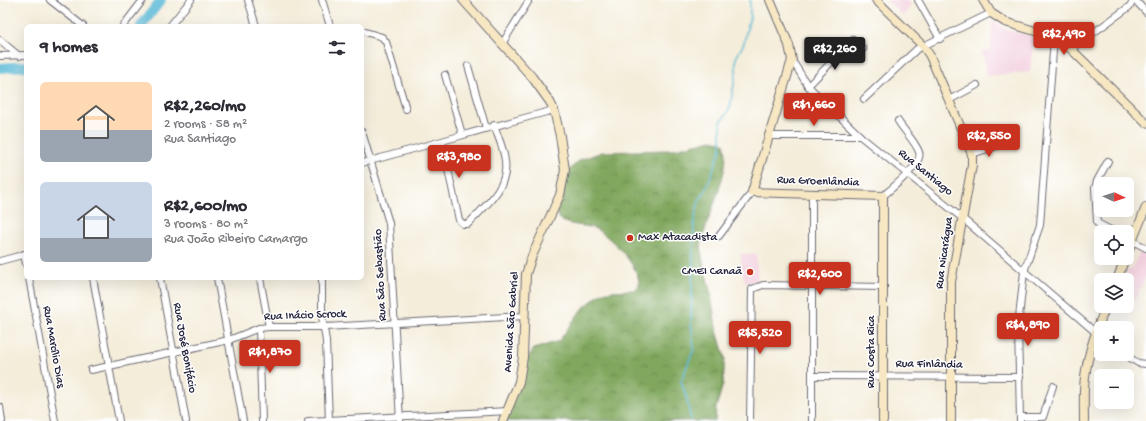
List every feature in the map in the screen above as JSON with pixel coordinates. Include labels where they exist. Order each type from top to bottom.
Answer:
[{"type":"street","points":[[50,0],[80,24]]},
{"type":"street","points":[[125,24],[143,0]]},
{"type":"street","points":[[172,24],[191,0]]},
{"type":"street","points":[[248,0],[255,24]]},
{"type":"street","points":[[322,0],[329,24]]},
{"type":"street","name":"Avenida São Gabriel","points":[[463,0],[543,92],[554,110],[565,170],[564,184],[560,196],[532,256],[526,274],[525,337],[519,382],[509,411],[503,421]]},
{"type":"street","name":"Rua Santiago","points":[[770,0],[789,44],[792,60],[808,86],[860,136],[962,218],[1094,332]]},
{"type":"street","name":"Rua Nicarágua","points":[[876,0],[924,47],[930,56],[972,154],[972,165],[951,282],[951,421]]},
{"type":"street","points":[[918,0],[940,39]]},
{"type":"street","points":[[984,0],[991,13],[1005,22],[1045,34],[1071,49],[1146,123]]},
{"type":"street","points":[[1071,49],[1129,7],[1135,0],[1146,12]]},
{"type":"street","points":[[502,44],[528,2]]},
{"type":"street","points":[[864,99],[916,49],[924,47],[991,13]]},
{"type":"street","points":[[364,32],[382,37],[386,42],[406,109]]},
{"type":"street","points":[[1053,386],[1043,417],[1020,419],[1018,326],[1024,272],[1040,226],[1054,38]]},
{"type":"street","points":[[0,40],[23,56]]},
{"type":"street","points":[[808,86],[853,40],[863,49]]},
{"type":"street","points":[[0,56],[23,56]]},
{"type":"street","points":[[719,236],[752,192],[792,60]]},
{"type":"street","points":[[468,66],[486,128]]},
{"type":"street","points":[[445,75],[462,134]]},
{"type":"street","points":[[950,100],[977,86]]},
{"type":"street","points":[[364,163],[442,142],[462,134],[494,125],[554,110]]},
{"type":"street","points":[[883,196],[920,160],[920,153],[898,121]]},
{"type":"street","points":[[442,142],[459,220],[463,224],[468,224],[499,190],[506,176],[505,160],[494,125]]},
{"type":"street","points":[[768,136],[860,136]]},
{"type":"street","name":"Rua São Sebastião","points":[[364,138],[389,223],[400,419]]},
{"type":"street","points":[[972,154],[1000,145]]},
{"type":"street","points":[[1101,225],[1097,223],[1096,188],[1097,181],[1108,161]]},
{"type":"street","name":"Rua Groenlândia","points":[[752,192],[883,196]]},
{"type":"street","points":[[812,194],[812,421]]},
{"type":"street","name":"Rua Costa Rica","points":[[883,196],[883,421]]},
{"type":"street","points":[[1134,231],[1146,207]]},
{"type":"street","points":[[1134,241],[1146,248]]},
{"type":"street","points":[[0,261],[24,254]]},
{"type":"street","name":"Rua Marcílio Dias","points":[[28,280],[55,421]]},
{"type":"street","points":[[93,280],[119,421]]},
{"type":"street","name":"Rua José Bonifácio","points":[[160,280],[186,421]]},
{"type":"street","points":[[217,280],[243,421]]},
{"type":"street","points":[[260,280],[270,327]]},
{"type":"street","points":[[322,280],[322,316],[325,328],[329,420]]},
{"type":"street","points":[[750,421],[752,290],[763,285],[884,287]]},
{"type":"street","name":"Rua Inácio Scrock","points":[[91,370],[229,340],[259,328],[325,328],[395,322],[525,316]]},
{"type":"street","points":[[259,328],[262,421]]},
{"type":"street","points":[[1084,421],[1087,361],[1094,344]]},
{"type":"street","points":[[1134,360],[1138,363],[1146,364]]},
{"type":"street","name":"Rua Finlândia","points":[[813,376],[884,375],[1020,377]]},
{"type":"street","points":[[0,407],[2,421]]},
{"type":"street","points":[[308,421],[400,419],[509,411]]},
{"type":"shaded area","points":[[887,0],[909,0],[911,5],[903,16]]},
{"type":"shaded area","points":[[992,21],[1007,30],[1034,37],[1030,72],[987,76],[982,52],[991,49]]},
{"type":"shaded area","points":[[1140,252],[1146,255],[1146,277],[1135,300],[1134,273],[1126,273],[1128,269],[1131,270]]},
{"type":"shaded area","name":"CMEI Canaã","points":[[740,254],[756,254],[758,282],[746,282],[744,280]]},
{"type":"green space","points":[[712,140],[724,143],[726,154],[722,179],[701,245],[702,258],[711,295],[716,327],[725,358],[723,384],[716,408],[715,421],[504,421],[528,357],[534,349],[559,341],[581,310],[600,294],[612,291],[634,290],[639,286],[639,279],[631,263],[617,246],[602,233],[592,227],[567,223],[558,218],[557,210],[566,173],[580,160],[602,152],[671,150]]},
{"type":"waterway","points":[[143,24],[161,0]]},
{"type":"waterway","points":[[691,421],[687,399],[681,381],[694,349],[691,321],[694,222],[699,200],[704,194],[721,149],[721,122],[730,108],[736,72],[736,58],[744,43],[750,16],[750,0]]},
{"type":"waterway","points":[[0,68],[24,66]]},
{"type":"place","name":"Max Atacadista","points":[[630,238]]},
{"type":"place","name":"CMEI Canaã","points":[[750,272]]}]
